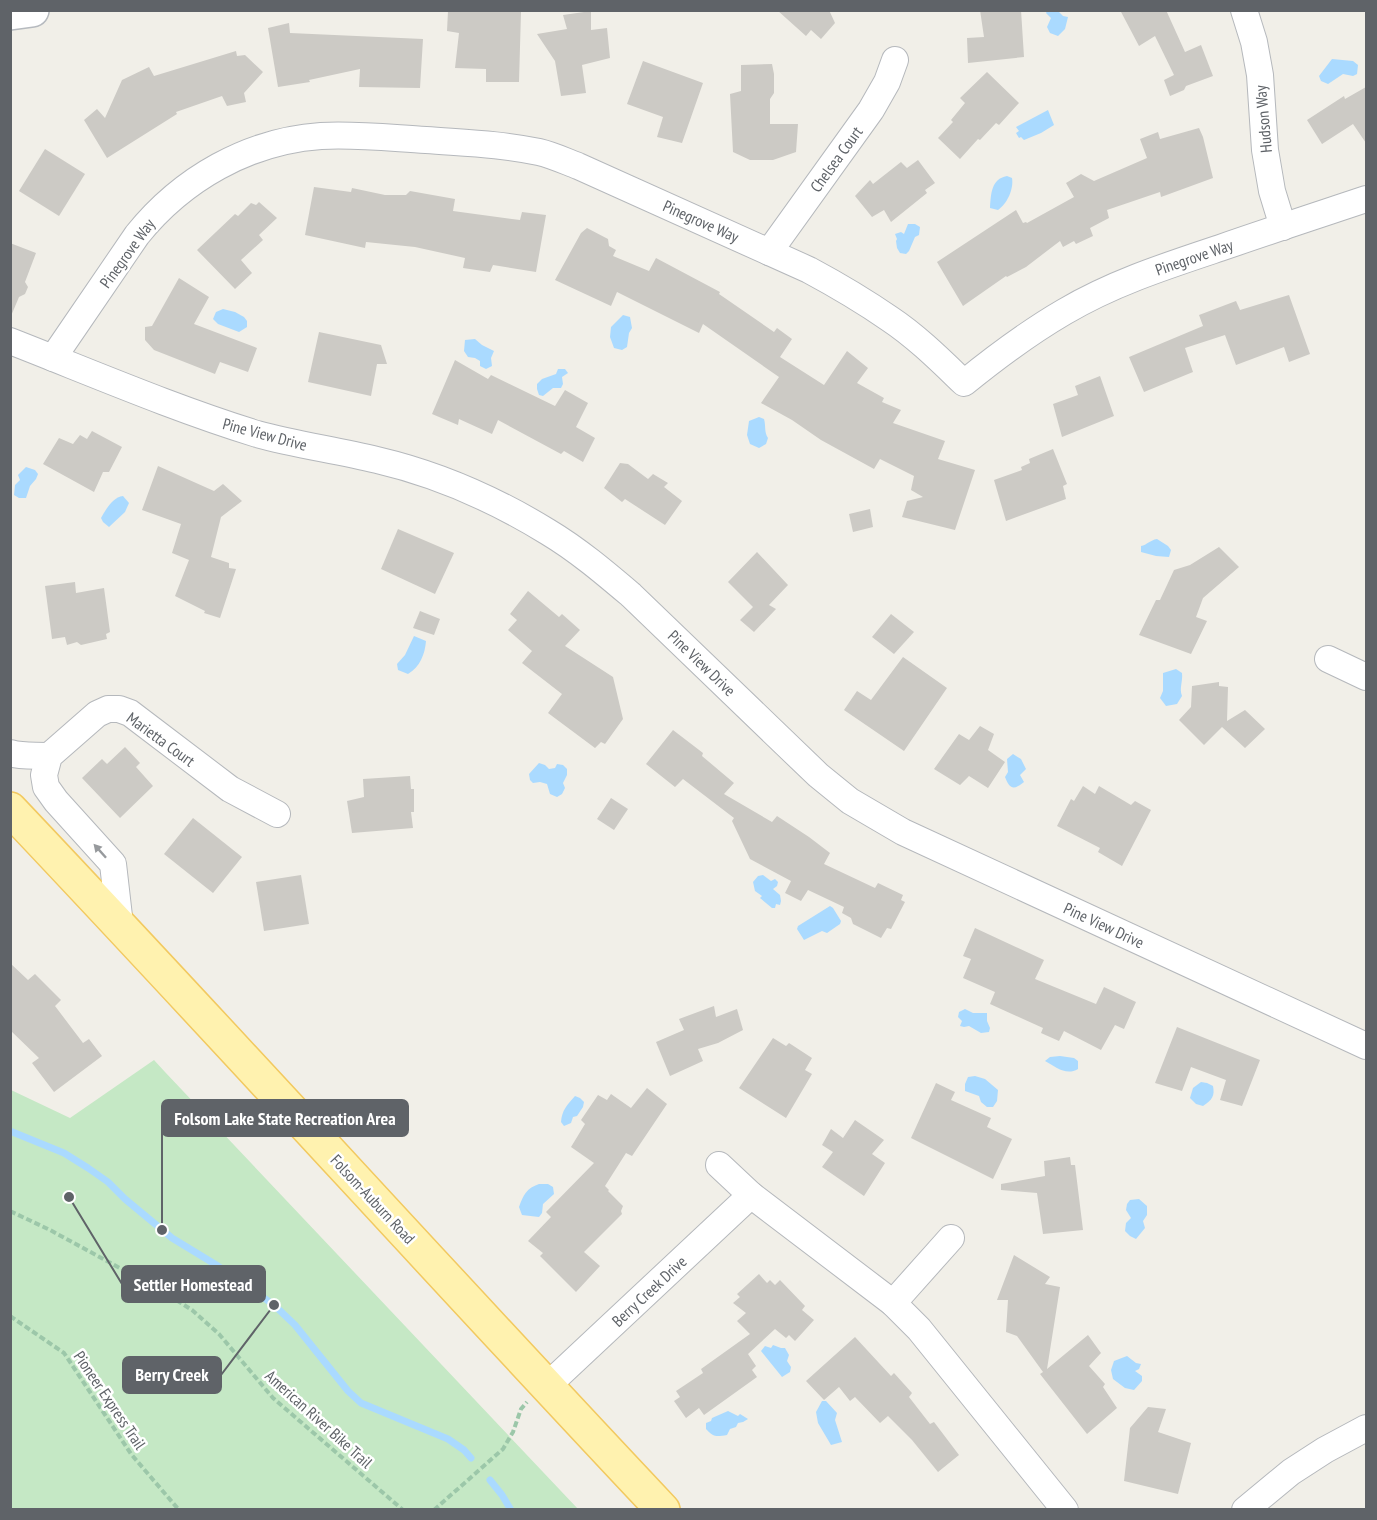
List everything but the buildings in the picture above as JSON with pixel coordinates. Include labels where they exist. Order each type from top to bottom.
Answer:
[{"type":"main road","points":[[10,13],[32,10]]},
{"type":"main road","name":"Folsom-Auburn Road","points":[[10,809],[663,1509]]},
{"type":"street","name":"Hudson Way","points":[[1244,10],[1254,42],[1260,75],[1265,150],[1282,227]]},
{"type":"street","name":"Chelsea Court","points":[[769,252],[871,110],[887,82],[895,60]]},
{"type":"street","name":"Pinegrove Way","points":[[53,358],[137,235],[174,196],[218,166],[251,152],[285,141],[321,136],[356,136],[504,146],[542,153],[578,166],[809,270],[843,288],[892,320],[964,383],[1031,332],[1066,310],[1121,283],[1366,199]]},
{"type":"street","name":"Pine View Drive","points":[[10,341],[208,418],[261,435],[378,460],[438,478],[495,503],[549,533],[600,569],[818,775],[850,801],[903,832],[1366,1046]]},
{"type":"street","points":[[1328,659],[1366,677]]},
{"type":"street","name":"Marietta Court","points":[[49,756],[97,714],[108,709],[119,709],[130,713],[230,789],[277,814]]},
{"type":"street","points":[[10,753],[24,756],[49,756],[44,775],[46,787],[113,864],[120,925]]},
{"type":"street","points":[[719,1165],[750,1195],[893,1304],[919,1329],[1065,1509]]},
{"type":"street","name":"Berry Creek Drive","points":[[547,1386],[750,1195]]},
{"type":"street","points":[[893,1304],[951,1239]]},
{"type":"street","points":[[1245,1509],[1291,1472],[1366,1428]]},
{"type":"path","name":"American River Bike Trail","points":[[10,1211],[51,1230],[192,1310],[219,1334],[273,1398],[403,1509]]},
{"type":"path","name":"Pioneer Express Trail","points":[[10,1316],[64,1353],[131,1454],[179,1509]]},
{"type":"path","points":[[434,1509],[503,1449],[526,1402],[547,1386]]},
{"type":"green space","points":[[154,1060],[578,1509],[11,1509],[11,1090],[70,1118]]},
{"type":"water","points":[[1047,11],[1061,11],[1059,12],[1063,16],[1068,17],[1065,29],[1058,36],[1050,33],[1047,27],[1051,18],[1046,13]]},
{"type":"water","points":[[1332,59],[1353,61],[1358,65],[1357,74],[1353,76],[1343,74],[1328,84],[1321,81],[1319,76]]},
{"type":"water","points":[[1048,110],[1054,125],[1024,140],[1019,138],[1016,133],[1019,131],[1016,127]]},
{"type":"water","points":[[1007,176],[1012,178],[1012,182],[1007,200],[998,210],[990,208],[995,184]]},
{"type":"water","points":[[908,224],[920,227],[919,235],[915,237],[906,254],[900,253],[895,234],[901,232],[904,234]]},
{"type":"water","points":[[223,309],[244,317],[247,327],[239,332],[218,324],[213,319],[216,312]]},
{"type":"water","points":[[623,315],[630,317],[632,328],[627,347],[622,350],[614,348],[610,337],[611,327]]},
{"type":"water","points":[[475,339],[494,351],[491,358],[492,366],[486,369],[480,366],[480,361],[468,357],[464,351],[465,340]]},
{"type":"water","points":[[558,369],[565,369],[568,373],[562,377],[561,388],[553,388],[543,396],[539,395],[537,384],[542,379],[556,374]]},
{"type":"water","points":[[759,417],[764,419],[768,438],[766,444],[759,448],[750,444],[747,435],[749,421]]},
{"type":"water","points":[[26,467],[35,470],[38,474],[26,498],[19,498],[14,495],[15,485],[20,480],[18,475]]},
{"type":"water","points":[[123,496],[129,503],[125,512],[109,527],[101,518],[113,501]]},
{"type":"water","points":[[1157,539],[1171,550],[1169,557],[1141,552],[1141,546]]},
{"type":"water","points":[[414,636],[426,641],[419,664],[408,674],[398,670],[397,664],[405,655]]},
{"type":"water","points":[[1176,669],[1182,673],[1182,696],[1177,704],[1166,706],[1160,698],[1163,691],[1163,673]]},
{"type":"water","points":[[1013,754],[1021,759],[1026,769],[1020,775],[1024,782],[1015,787],[1009,784],[1005,777],[1008,772],[1007,759]]},
{"type":"water","points":[[539,763],[549,769],[555,768],[557,764],[567,769],[562,794],[557,797],[550,794],[547,784],[533,783],[530,780],[529,774]]},
{"type":"water","points":[[763,875],[771,881],[775,879],[778,882],[773,889],[780,895],[781,901],[780,905],[776,904],[775,908],[760,898],[762,896],[755,891],[753,882],[758,876]]},
{"type":"water","points":[[830,906],[841,921],[840,924],[827,933],[822,931],[804,940],[797,929],[798,926]]},
{"type":"water","points":[[965,1009],[973,1013],[987,1013],[989,1032],[981,1033],[969,1026],[960,1026],[962,1021],[958,1017],[959,1012]]},
{"type":"water","points":[[1050,1057],[1074,1058],[1078,1061],[1078,1069],[1069,1072],[1045,1061]]},
{"type":"water","points":[[975,1076],[985,1079],[998,1090],[997,1101],[993,1107],[987,1107],[981,1102],[979,1096],[965,1091],[968,1077]]},
{"type":"water","points":[[1201,1082],[1213,1086],[1214,1089],[1212,1098],[1203,1106],[1196,1104],[1190,1098],[1193,1088]]},
{"type":"water","points":[[575,1096],[584,1102],[583,1107],[577,1116],[573,1117],[571,1123],[564,1126],[561,1122],[562,1114]]},
{"type":"water","points":[[539,1184],[548,1184],[553,1187],[554,1194],[543,1204],[539,1217],[522,1215],[519,1207],[524,1196],[528,1190]]},
{"type":"water","points":[[1139,1199],[1147,1206],[1147,1215],[1143,1221],[1145,1228],[1136,1239],[1125,1231],[1126,1223],[1131,1218],[1126,1210],[1130,1200]]},
{"type":"water","points":[[773,1345],[785,1348],[789,1355],[787,1361],[791,1367],[790,1372],[782,1377],[761,1351],[765,1346],[771,1348]]},
{"type":"water","points":[[1127,1356],[1141,1364],[1135,1371],[1142,1376],[1142,1381],[1134,1390],[1125,1388],[1113,1379],[1111,1370],[1114,1361]]},
{"type":"water","points":[[822,1401],[826,1401],[837,1413],[835,1420],[842,1442],[831,1445],[818,1423],[816,1412]]},
{"type":"water","points":[[728,1411],[748,1419],[730,1429],[727,1435],[711,1434],[706,1429],[706,1423]]},
{"type":"waterway","points":[[10,1131],[64,1153],[88,1168],[108,1182],[172,1238],[218,1266],[274,1305],[295,1325],[348,1391],[361,1403],[448,1439],[471,1458]]},
{"type":"waterway","points":[[490,1480],[511,1510]]},
{"type":"place","name":"Settler Homestead","points":[[69,1197]]},
{"type":"place","name":"Folsom Lake State Recreation Area","points":[[162,1230]]},
{"type":"place","name":"Berry Creek","points":[[274,1305]]}]
